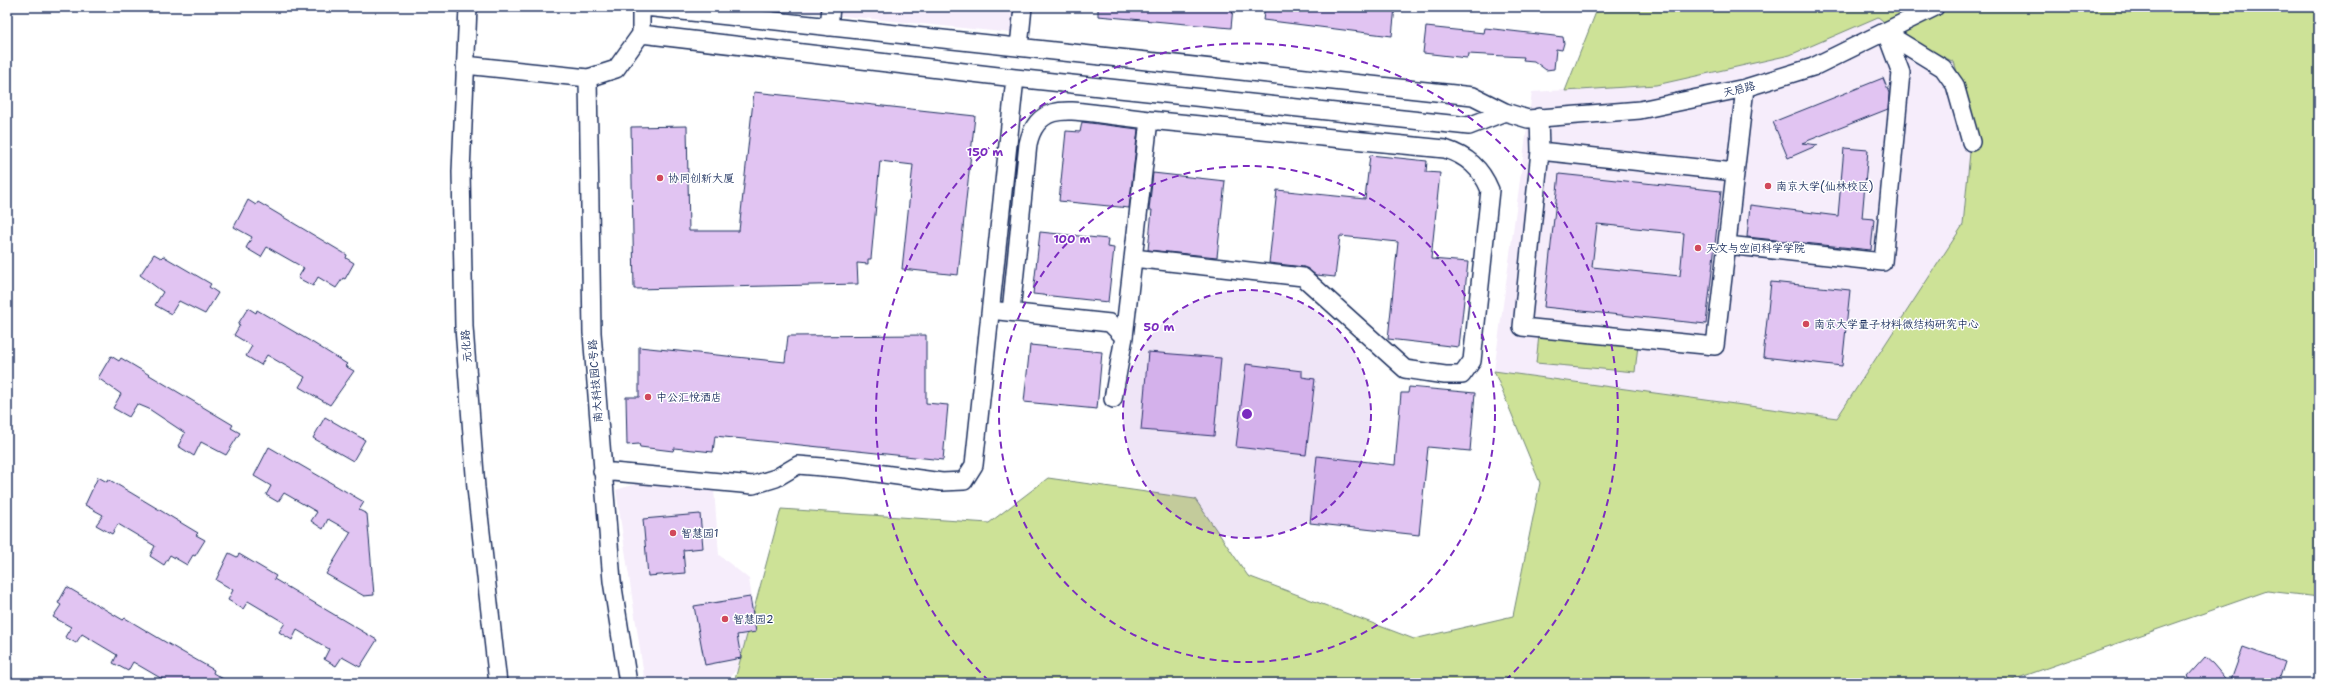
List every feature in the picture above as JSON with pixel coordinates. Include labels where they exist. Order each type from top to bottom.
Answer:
[{"type":"street","name":"元化路","points":[[468,7],[461,172],[464,327],[476,488],[498,683]]},
{"type":"street","points":[[465,65],[588,78],[616,69],[641,34],[641,7]]},
{"type":"street","points":[[645,7],[1472,96],[1505,112],[1533,118],[1540,151],[1522,327],[1715,346],[1745,88]]},
{"type":"street","points":[[829,27],[831,7]]},
{"type":"street","points":[[1019,47],[1023,7]]},
{"type":"street","name":"天启路","points":[[1533,118],[1640,110],[1745,88],[1813,67],[1935,7]]},
{"type":"street","points":[[1886,32],[1943,68],[1954,85],[1971,142]]},
{"type":"street","points":[[1727,245],[1883,262],[1901,73],[1886,32]]},
{"type":"street","points":[[641,34],[1015,78],[1469,126],[1505,112]]},
{"type":"street","name":"南大科技园C号路","points":[[588,78],[592,333],[602,472],[612,581],[628,683]]},
{"type":"street","points":[[602,472],[753,485],[776,478],[798,465],[942,482],[964,480],[974,465],[1015,78]]},
{"type":"street","points":[[1010,312],[1028,144],[1037,123],[1050,114],[1064,110],[1149,120],[1445,149],[1466,158],[1482,173],[1490,190],[1472,361],[1462,375],[1445,375],[1405,369],[1303,277],[1133,258]]},
{"type":"street","points":[[1114,399],[1124,337],[1149,120]]},
{"type":"street","points":[[1540,151],[1735,172]]},
{"type":"street","points":[[991,310],[1110,322],[1124,337]]},
{"type":"shaded area","points":[[755,7],[1015,7],[1012,33]]},
{"type":"shaded area","name":"南京大学(仙林校区)","points":[[1891,7],[1903,37],[1954,62],[1979,143],[2021,147],[1963,225],[1837,418],[1494,371],[1532,92],[1649,85]]},
{"type":"shaded area","points":[[641,482],[714,489],[719,555],[749,579],[757,632],[744,662],[724,683],[645,683],[616,490]]},
{"type":"green space","points":[[1598,7],[2319,7],[2319,597],[2267,591],[2004,683],[734,683],[781,509],[989,523],[1048,478],[1195,499],[1248,576],[1414,639],[1513,616],[1540,483],[1494,371],[1837,418],[1963,225],[1971,142],[1979,143],[1954,62],[1903,37],[1878,17],[1790,55],[1656,85],[1565,91]]},
{"type":"green space","points":[[1539,335],[1638,345],[1635,372],[1536,363]]},
{"type":"building","points":[[1098,7],[1233,7],[1231,28],[1098,16]]},
{"type":"building","points":[[1265,7],[1395,7],[1392,36],[1263,20]]},
{"type":"building","points":[[1426,27],[1484,33],[1485,28],[1563,37],[1564,43],[1562,50],[1556,49],[1554,69],[1546,70],[1534,61],[1523,60],[1524,57],[1468,54],[1467,58],[1423,53]]},
{"type":"building","points":[[1883,78],[1889,93],[1888,109],[1802,143],[1818,145],[1788,158],[1773,122]]},
{"type":"building","points":[[754,92],[975,116],[958,275],[902,269],[913,165],[880,161],[871,259],[868,259],[868,264],[857,263],[858,284],[634,289],[631,127],[687,126],[689,231],[739,231]]},
{"type":"building","points":[[1082,122],[1138,129],[1129,208],[1059,201],[1066,131],[1080,132]]},
{"type":"building","points":[[1844,148],[1868,150],[1862,218],[1874,219],[1871,250],[1747,237],[1750,205],[1838,216]]},
{"type":"building","points":[[1370,155],[1427,161],[1426,172],[1440,173],[1431,259],[1468,262],[1459,347],[1388,339],[1398,242],[1340,236],[1335,277],[1316,275],[1304,267],[1269,263],[1277,190],[1365,199]]},
{"type":"building","points":[[1153,173],[1225,181],[1217,257],[1148,250],[1152,210],[1149,210]]},
{"type":"building","name":"天文与空间科学学院","points":[[1559,174],[1721,191],[1706,324],[1544,307]],"holes":[[[1597,224],[1684,233],[1680,276],[1592,267]]]},
{"type":"building","points":[[248,200],[256,205],[258,202],[347,255],[346,258],[354,263],[345,279],[343,278],[336,288],[318,277],[313,286],[298,278],[304,268],[267,247],[261,257],[246,248],[252,237],[234,227]]},
{"type":"building","points":[[1040,232],[1108,239],[1107,247],[1114,248],[1108,302],[1033,294]]},
{"type":"building","points":[[154,254],[161,258],[163,256],[211,284],[209,287],[218,293],[205,314],[179,301],[171,314],[155,305],[163,292],[140,275]]},
{"type":"building","name":"南京大学量子材料微结构研究中心","points":[[1771,282],[1850,290],[1842,366],[1763,357]]},
{"type":"building","points":[[248,308],[256,313],[257,310],[310,341],[347,364],[345,366],[354,371],[330,405],[299,387],[305,377],[267,355],[261,365],[246,356],[252,346],[234,335],[240,325],[238,324]]},
{"type":"building","points":[[926,335],[926,403],[948,405],[943,460],[715,436],[713,452],[674,448],[673,451],[640,447],[639,444],[627,445],[626,397],[639,397],[639,347],[785,362],[788,336]]},
{"type":"building","points":[[1030,345],[1102,352],[1097,409],[1024,402]]},
{"type":"building","points":[[1148,352],[1221,358],[1214,436],[1141,430]]},
{"type":"building","points":[[111,356],[119,361],[121,358],[233,425],[231,428],[240,433],[226,455],[201,442],[194,456],[178,446],[185,433],[149,409],[137,404],[129,417],[113,408],[121,394],[98,378]]},
{"type":"building","points":[[1246,364],[1302,371],[1302,377],[1315,379],[1306,455],[1236,447]]},
{"type":"building","points":[[1409,387],[1475,393],[1470,451],[1428,447],[1419,535],[1310,523],[1317,456],[1395,465],[1401,393],[1408,393]]},
{"type":"building","points":[[325,417],[365,440],[353,461],[313,438]]},
{"type":"building","points":[[269,447],[364,502],[359,510],[367,514],[374,595],[364,596],[326,574],[351,532],[328,519],[323,529],[311,521],[317,512],[284,493],[278,502],[266,495],[271,486],[254,476]]},
{"type":"building","points":[[98,477],[107,482],[108,479],[198,533],[196,535],[205,540],[195,556],[193,555],[187,565],[170,555],[164,565],[150,556],[155,546],[118,524],[112,534],[96,525],[103,515],[85,505]]},
{"type":"building","name":"智慧园1","points":[[700,514],[703,548],[683,550],[685,573],[648,576],[643,519]]},
{"type":"building","points":[[229,553],[237,557],[239,554],[276,576],[274,579],[377,640],[360,667],[342,657],[336,666],[324,659],[329,649],[297,630],[292,640],[279,632],[285,623],[248,601],[243,609],[228,600],[233,590],[216,580]]},
{"type":"building","points":[[67,587],[123,620],[125,618],[214,670],[213,673],[230,683],[169,683],[133,662],[128,671],[113,663],[117,655],[82,634],[76,643],[65,637],[71,627],[53,617],[61,605],[58,603]]},
{"type":"building","name":"智慧园2","points":[[750,597],[756,632],[737,635],[741,658],[705,665],[694,606]]},
{"type":"building","points":[[2243,647],[2285,662],[2278,683],[2230,683]]},
{"type":"building","points":[[2205,657],[2229,683],[2196,683],[2188,676]]},
{"type":"place","name":"协同创新大厦","points":[[660,178]]},
{"type":"place","name":"南京大学(仙林校区)","points":[[1768,186]]},
{"type":"place","name":"天文与空间科学学院","points":[[1698,248]]},
{"type":"place","name":"南京大学量子材料微结构研究中心","points":[[1806,324]]},
{"type":"place","name":"中公汇悦酒店","points":[[648,397]]},
{"type":"place","name":"智慧园1","points":[[673,533]]},
{"type":"place","name":"智慧园2","points":[[725,619]]}]
